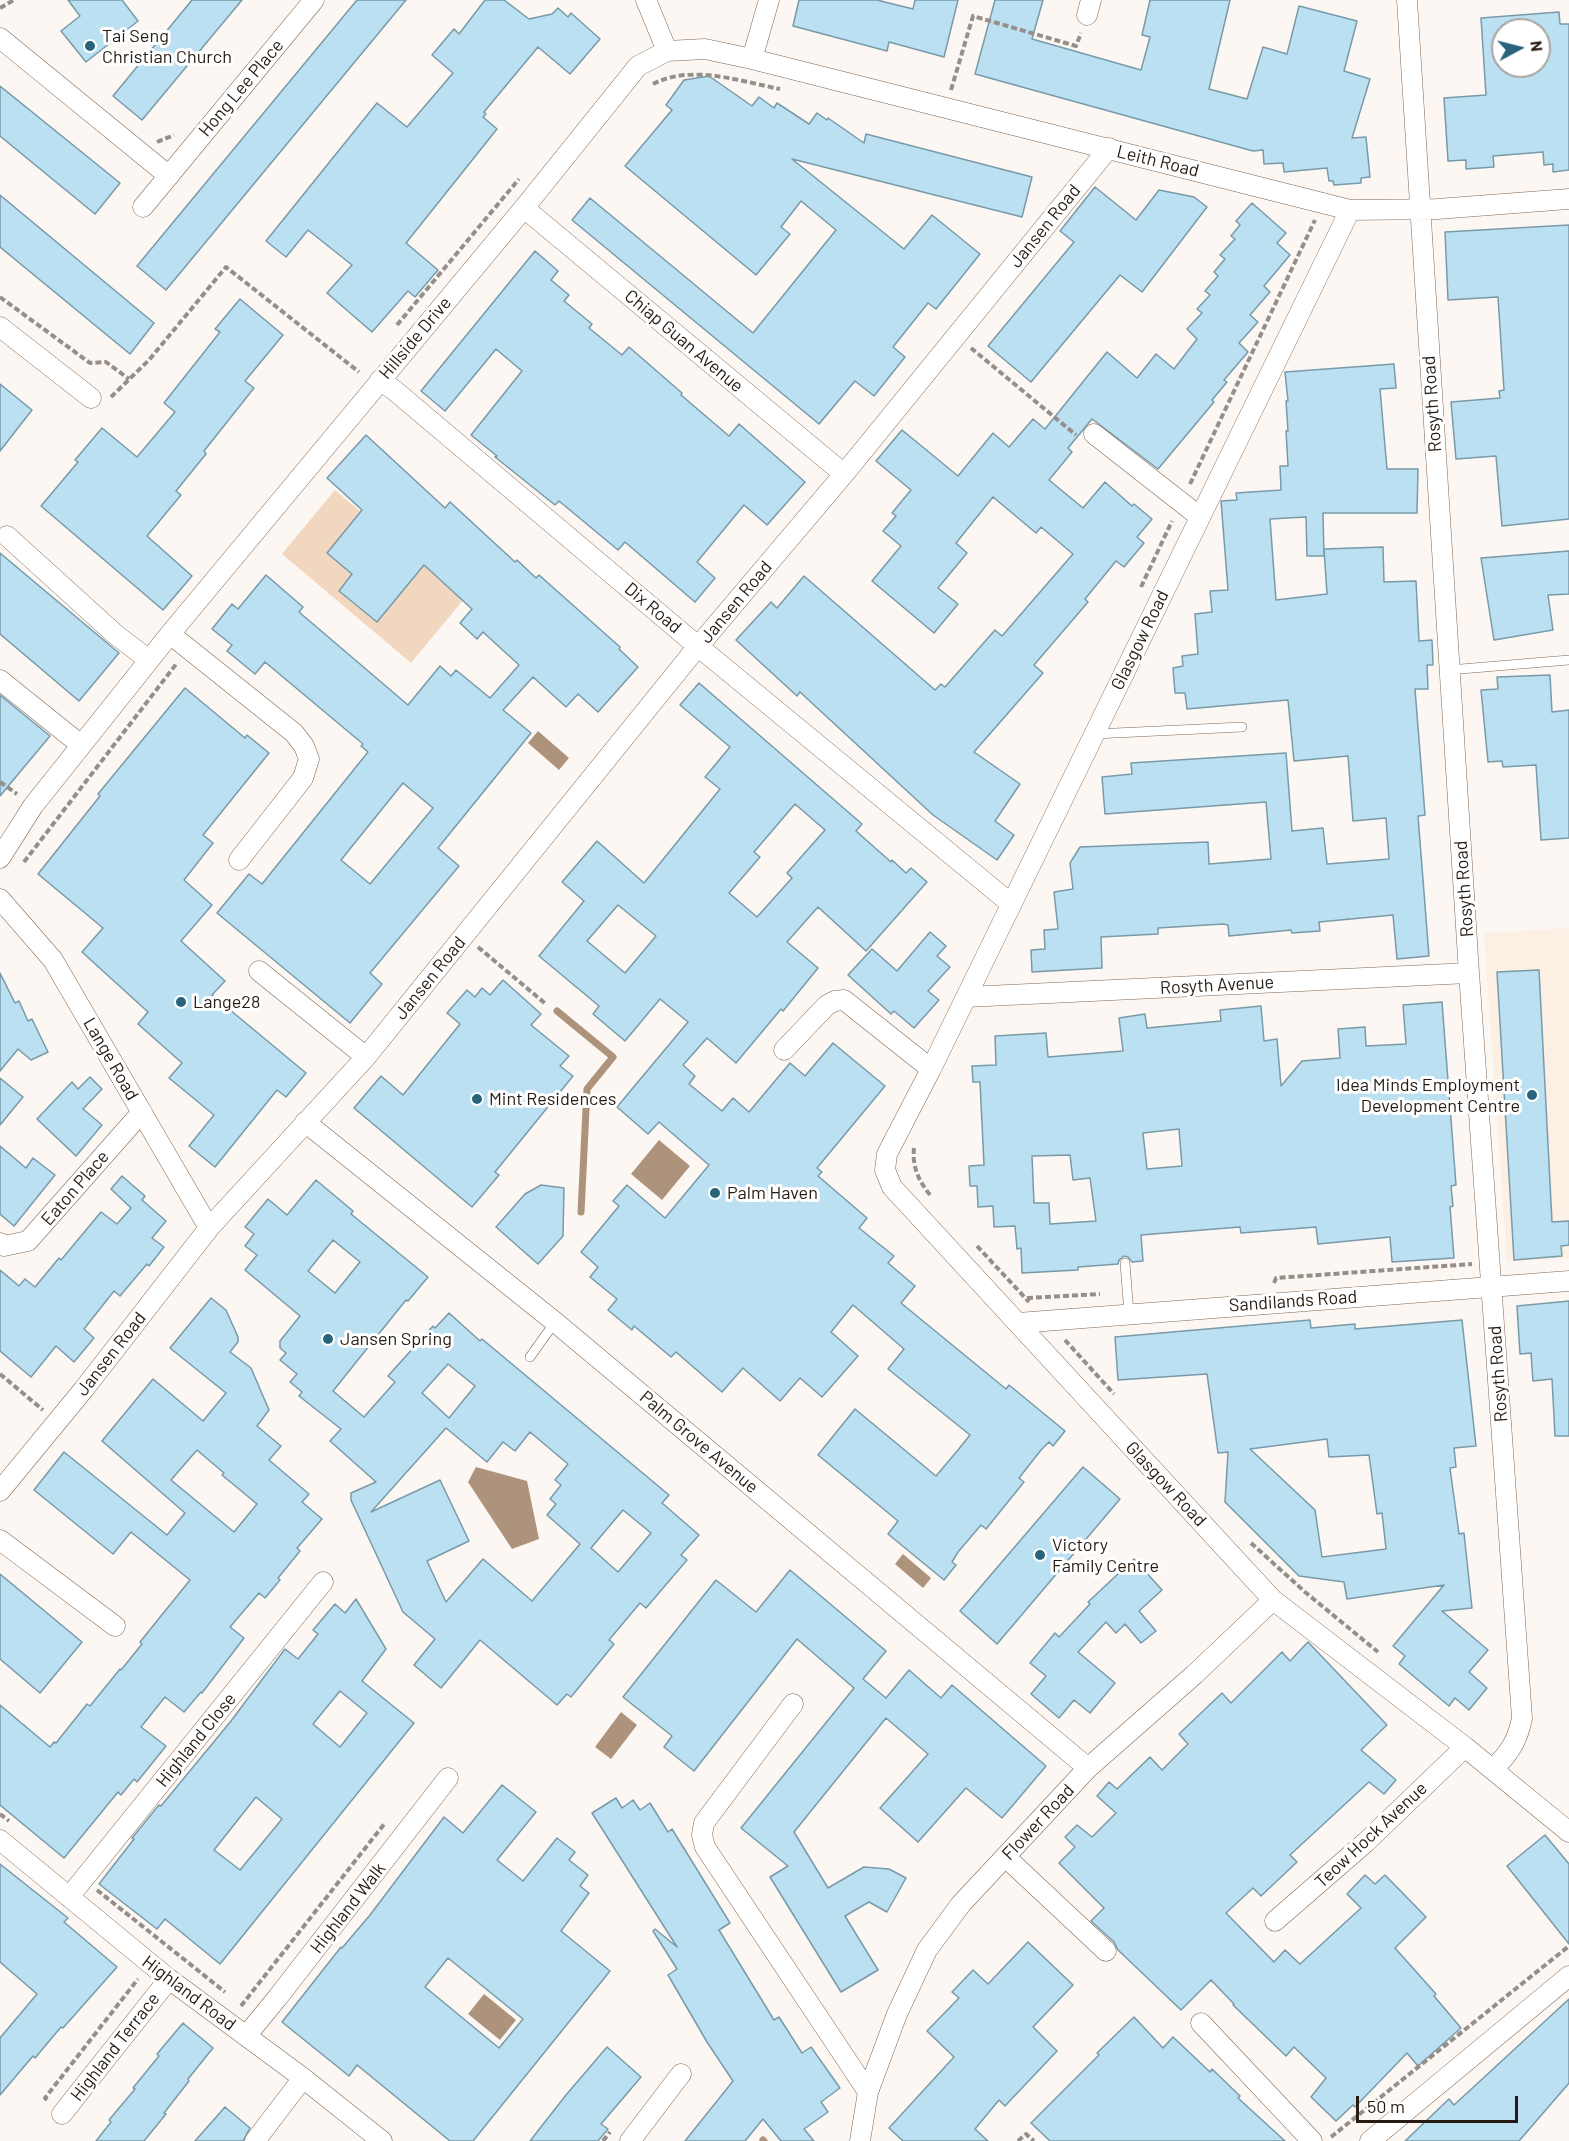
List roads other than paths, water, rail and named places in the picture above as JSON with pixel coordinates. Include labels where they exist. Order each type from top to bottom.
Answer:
[{"type":"street","name":"Hong Lee Place","points":[[143,207],[314,0]]},
{"type":"street","points":[[646,0],[667,51]]},
{"type":"street","points":[[752,59],[769,0]]},
{"type":"street","name":"Rosyth Road","points":[[1407,0],[1469,973],[1522,1718],[1519,1735],[1506,1756],[1493,1769]]},
{"type":"street","points":[[0,38],[169,176]]},
{"type":"street","name":"Leith Road","points":[[667,51],[705,49],[752,59],[1350,210],[1420,210],[1569,199]]},
{"type":"street","name":"Hillside Drive","points":[[0,858],[33,807],[149,660],[524,208],[638,66],[667,51]]},
{"type":"street","name":"Jansen Road","points":[[0,1491],[84,1389],[209,1228],[366,1057],[698,647],[844,474],[1109,148]]},
{"type":"street","name":"Chiap Guan Avenue","points":[[524,208],[844,474]]},
{"type":"street","name":"Glasgow Road","points":[[1350,210],[931,1069],[886,1154],[885,1170],[892,1186],[1273,1600],[1466,1747],[1569,1832]]},
{"type":"street","points":[[0,327],[91,398]]},
{"type":"street","name":"Dix Road","points":[[380,380],[698,647],[1010,903]]},
{"type":"street","points":[[1089,438],[1200,517]]},
{"type":"street","points":[[7,536],[115,634],[149,660]]},
{"type":"street","points":[[170,634],[294,733],[304,746],[309,759],[303,778],[239,860]]},
{"type":"street","points":[[0,680],[81,745]]},
{"type":"street","name":"Lange Road","points":[[0,898],[53,960],[209,1228]]},
{"type":"street","points":[[259,971],[366,1057]]},
{"type":"street","name":"Rosyth Avenue","points":[[966,997],[1469,973]]},
{"type":"street","points":[[784,1050],[827,1005],[844,1000],[931,1069]]},
{"type":"street","name":"Eaton Place","points":[[0,1243],[4,1246],[28,1241],[142,1112]]},
{"type":"street","name":"Palm Grove Avenue","points":[[305,1122],[555,1322],[1089,1768]]},
{"type":"street","name":"Sandilands Road","points":[[1018,1323],[1569,1281]]},
{"type":"street","points":[[0,1540],[115,1626]]},
{"type":"street","name":"Highland Close","points":[[69,1897],[323,1582]]},
{"type":"street","name":"Flower Road","points":[[860,2141],[868,2092],[897,2014],[927,1950],[961,1904],[1089,1768],[1195,1674],[1273,1600]]},
{"type":"street","points":[[793,1704],[704,1823],[702,1835],[705,1847],[868,2092]]},
{"type":"street","name":"Teow Hock Avenue","points":[[1275,1921],[1366,1842],[1466,1747]]},
{"type":"street","name":"Highland Walk","points":[[246,2036],[448,1778]]},
{"type":"street","name":"Highland Road","points":[[0,1840],[169,1979],[303,2078],[382,2141]]},
{"type":"street","points":[[1013,1864],[1106,1952]]},
{"type":"street","points":[[1370,2141],[1569,1976]]},
{"type":"street","name":"Highland Terrace","points":[[62,2114],[169,1979]]},
{"type":"street","points":[[1201,2023],[1312,2141]]},
{"type":"street","points":[[630,2141],[681,2074]]},
{"type":"street","points":[[255,2141],[303,2078]]},
{"type":"lane","points":[[1449,670],[1569,660]]},
{"type":"lane","points":[[1094,734],[1242,727]]},
{"type":"lane","points":[[1125,1263],[1129,1314]]},
{"type":"lane","points":[[530,1357],[555,1322]]},
{"type":"waterway","points":[[557,1011],[613,1057],[587,1089],[581,1212]]},
{"type":"place","name":"Tai Seng Christian Church","points":[[90,46]]},
{"type":"place","name":"Lange28","points":[[181,1002]]},
{"type":"place","name":"Idea Minds Employment Development Centre","points":[[1532,1095]]},
{"type":"place","name":"Mint Residences","points":[[477,1099]]},
{"type":"place","name":"Palm Haven","points":[[715,1193]]},
{"type":"place","name":"Jansen Spring","points":[[328,1339]]},
{"type":"place","name":"Victory Family Centre","points":[[1040,1555]]}]
